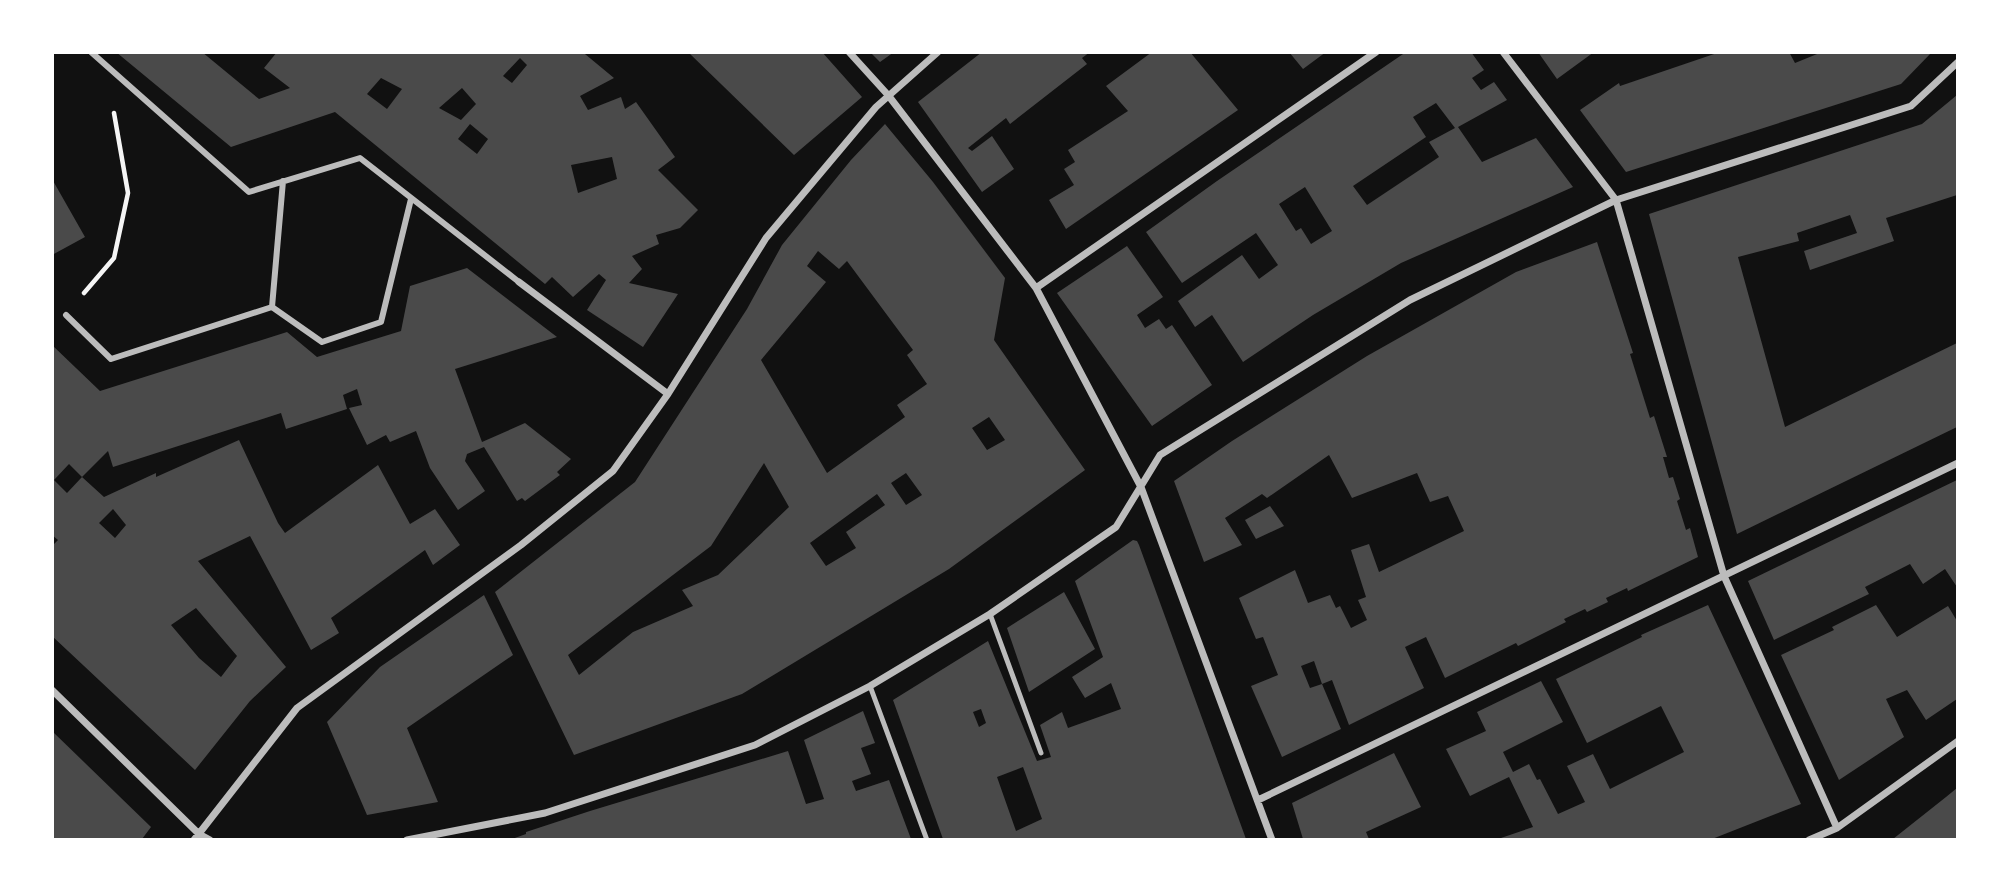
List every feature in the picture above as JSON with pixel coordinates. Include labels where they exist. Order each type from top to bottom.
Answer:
[{"type":"street","points":[[90,52],[249,192],[359,158],[668,394]]},
{"type":"street","points":[[849,52],[888,95],[1036,288],[1141,487],[1272,839]]},
{"type":"street","points":[[197,837],[297,708],[521,545],[613,471],[668,394],[766,238],[876,107],[938,52]]},
{"type":"street","points":[[1036,288],[1376,52]]},
{"type":"street","points":[[1503,52],[1616,200],[1724,576],[1837,828]]},
{"type":"street","points":[[407,839],[545,813],[755,745],[870,686],[990,614],[1115,527],[1160,455],[1410,300],[1616,200],[1912,106],[1958,62]]},
{"type":"street","points":[[272,307],[283,181]]},
{"type":"street","points":[[272,307],[321,342],[381,322],[411,199]]},
{"type":"street","points":[[66,315],[111,359],[272,307]]},
{"type":"street","points":[[1258,800],[1958,463]]},
{"type":"street","points":[[52,690],[197,837],[210,839]]},
{"type":"street","points":[[1809,839],[1837,828],[1958,741]]},
{"type":"lane","points":[[990,614],[1041,753]]},
{"type":"lane","points":[[870,686],[927,839]]},
{"type":"path","points":[[66,315],[114,258],[128,193],[106,67]]},
{"type":"building","points":[[116,52],[202,52],[259,99],[290,88],[264,68],[277,52],[587,52],[585,54],[614,78],[580,96],[588,110],[621,97],[625,109],[636,102],[675,157],[658,170],[698,210],[680,228],[656,235],[659,244],[632,256],[642,269],[629,283],[678,294],[643,347],[587,310],[606,280],[599,274],[573,297],[552,277],[545,284],[335,112],[231,147]],"holes":[[[520,58],[527,65],[512,83],[503,76]],[[381,78],[402,89],[387,109],[367,94]],[[462,88],[476,104],[461,120],[439,108]],[[470,124],[488,139],[477,154],[458,139]],[[612,157],[617,179],[578,193],[571,165]]]},
{"type":"building","points":[[688,52],[822,52],[862,97],[794,155]]},
{"type":"building","points":[[870,52],[894,52],[880,62]]},
{"type":"building","points":[[982,52],[1090,52],[1082,58],[1087,64],[1010,124],[1006,118],[968,148],[972,151],[992,136],[1014,169],[982,192],[918,102]]},
{"type":"building","points":[[1152,52],[1190,52],[1238,110],[1066,229],[1049,200],[1074,185],[1064,169],[1075,162],[1068,150],[1128,111],[1106,86]]},
{"type":"building","points":[[1289,52],[1326,52],[1303,69]]},
{"type":"building","points":[[1406,52],[1471,52],[1484,70],[1472,78],[1481,90],[1494,82],[1507,100],[1458,127],[1482,162],[1536,138],[1573,187],[1401,263],[1313,315],[1243,362],[1212,315],[1195,327],[1178,301],[1242,255],[1259,279],[1278,265],[1256,233],[1182,283],[1146,232]],"holes":[[[1436,103],[1455,128],[1429,142],[1439,157],[1367,205],[1353,186],[1426,137],[1413,117]],[[1305,187],[1332,231],[1311,244],[1301,228],[1296,231],[1279,204]]]},
{"type":"building","points":[[1538,52],[1594,52],[1557,79]]},
{"type":"building","points":[[1720,52],[1789,52],[1795,63],[1822,52],[1932,52],[1901,84],[1626,172],[1580,110],[1619,83],[1620,86]]},
{"type":"building","points":[[1957,95],[1957,195],[1886,218],[1894,241],[1810,270],[1804,251],[1857,233],[1850,215],[1797,233],[1799,241],[1738,257],[1785,427],[1957,343],[1957,427],[1737,534],[1649,214],[1922,124]]},
{"type":"building","points":[[885,124],[933,182],[1005,278],[994,340],[1085,470],[949,569],[742,694],[574,755],[495,592],[635,482],[747,309],[782,245],[851,160]],"holes":[[[818,251],[839,269],[847,261],[913,350],[907,355],[927,384],[897,405],[905,417],[827,473],[761,360],[826,282],[807,266]],[[989,417],[1005,440],[987,450],[972,428]],[[764,463],[789,507],[718,575],[682,590],[693,606],[633,632],[579,675],[568,655],[711,546]],[[906,473],[922,495],[906,505],[891,483]],[[877,494],[885,505],[846,532],[856,548],[826,566],[810,543]]]},
{"type":"building","points":[[52,179],[85,237],[52,255]]},
{"type":"building","points":[[1597,242],[1633,353],[1630,354],[1650,418],[1654,416],[1667,457],[1663,457],[1669,478],[1673,477],[1686,530],[1690,528],[1698,557],[1628,591],[1627,588],[1606,598],[1608,602],[1587,612],[1585,609],[1564,619],[1566,622],[1518,646],[1516,643],[1445,678],[1426,637],[1405,647],[1424,688],[1349,725],[1332,680],[1322,684],[1341,729],[1282,757],[1251,686],[1278,675],[1263,637],[1256,639],[1239,598],[1295,570],[1308,603],[1330,595],[1336,608],[1340,606],[1351,628],[1367,620],[1358,600],[1366,597],[1351,550],[1369,544],[1379,572],[1464,531],[1448,496],[1430,502],[1417,473],[1352,498],[1329,455],[1267,498],[1262,494],[1225,518],[1242,545],[1204,562],[1174,481],[1367,356],[1516,272]],"holes":[[[1314,661],[1322,684],[1310,688],[1301,666]]]},
{"type":"building","points":[[1127,246],[1163,297],[1137,315],[1145,328],[1159,319],[1166,329],[1172,325],[1212,385],[1152,426],[1057,293]]},
{"type":"building","points":[[467,268],[557,337],[455,369],[482,442],[525,423],[571,459],[557,472],[560,475],[525,501],[522,498],[517,501],[484,447],[467,454],[465,461],[485,491],[458,510],[430,468],[416,431],[390,442],[386,435],[367,445],[349,408],[362,405],[357,389],[343,395],[347,409],[286,429],[281,413],[113,467],[108,451],[82,477],[104,497],[239,440],[285,533],[378,465],[410,524],[435,509],[460,545],[433,565],[425,550],[331,618],[339,633],[311,650],[250,536],[198,561],[286,667],[250,701],[195,770],[52,636],[52,546],[58,540],[52,535],[52,345],[100,391],[287,332],[317,357],[401,331],[410,286]],"holes":[[[69,464],[82,477],[67,493],[54,480]],[[113,509],[126,525],[115,538],[99,523]],[[196,608],[237,656],[221,677],[199,658],[171,625]]]},
{"type":"building","points":[[1957,480],[1957,587],[1945,569],[1923,584],[1910,564],[1865,587],[1869,594],[1774,640],[1748,581]]},
{"type":"building","points":[[1270,506],[1284,526],[1256,539],[1245,520]]},
{"type":"building","points":[[1133,540],[1137,541],[1246,839],[943,839],[893,700],[988,641],[1037,761],[1051,757],[1040,725],[1062,712],[1068,728],[1121,709],[1111,683],[1085,698],[1072,677],[1103,657],[1075,581]],"holes":[[[981,709],[986,723],[979,727],[973,712]],[[1023,767],[1042,819],[1016,831],[997,777]]]},
{"type":"building","points":[[1064,592],[1095,649],[1029,692],[1007,628]]},
{"type":"building","points":[[484,595],[513,655],[407,728],[438,802],[367,815],[327,722],[380,667]]},
{"type":"building","points":[[1708,605],[1801,804],[1712,839],[1498,839],[1533,827],[1509,777],[1470,796],[1446,749],[1486,731],[1477,712],[1541,681],[1563,722],[1503,752],[1513,772],[1529,764],[1558,814],[1585,802],[1567,766],[1593,754],[1610,789],[1684,752],[1661,706],[1587,743],[1556,679],[1642,637],[1641,635]]},
{"type":"building","points":[[1876,605],[1897,637],[1948,606],[1957,621],[1957,699],[1926,720],[1907,690],[1886,699],[1904,737],[1839,780],[1781,655],[1834,630],[1832,627]]},
{"type":"building","points":[[863,711],[875,743],[861,748],[871,774],[852,781],[856,791],[889,780],[911,839],[512,839],[590,811],[788,751],[806,804],[824,799],[804,740]]},
{"type":"building","points":[[52,731],[151,827],[142,839],[52,839]]},
{"type":"building","points":[[1394,753],[1421,807],[1366,832],[1369,839],[1303,839],[1292,803]]},
{"type":"building","points":[[1957,788],[1957,839],[1893,839],[1946,797]]}]
